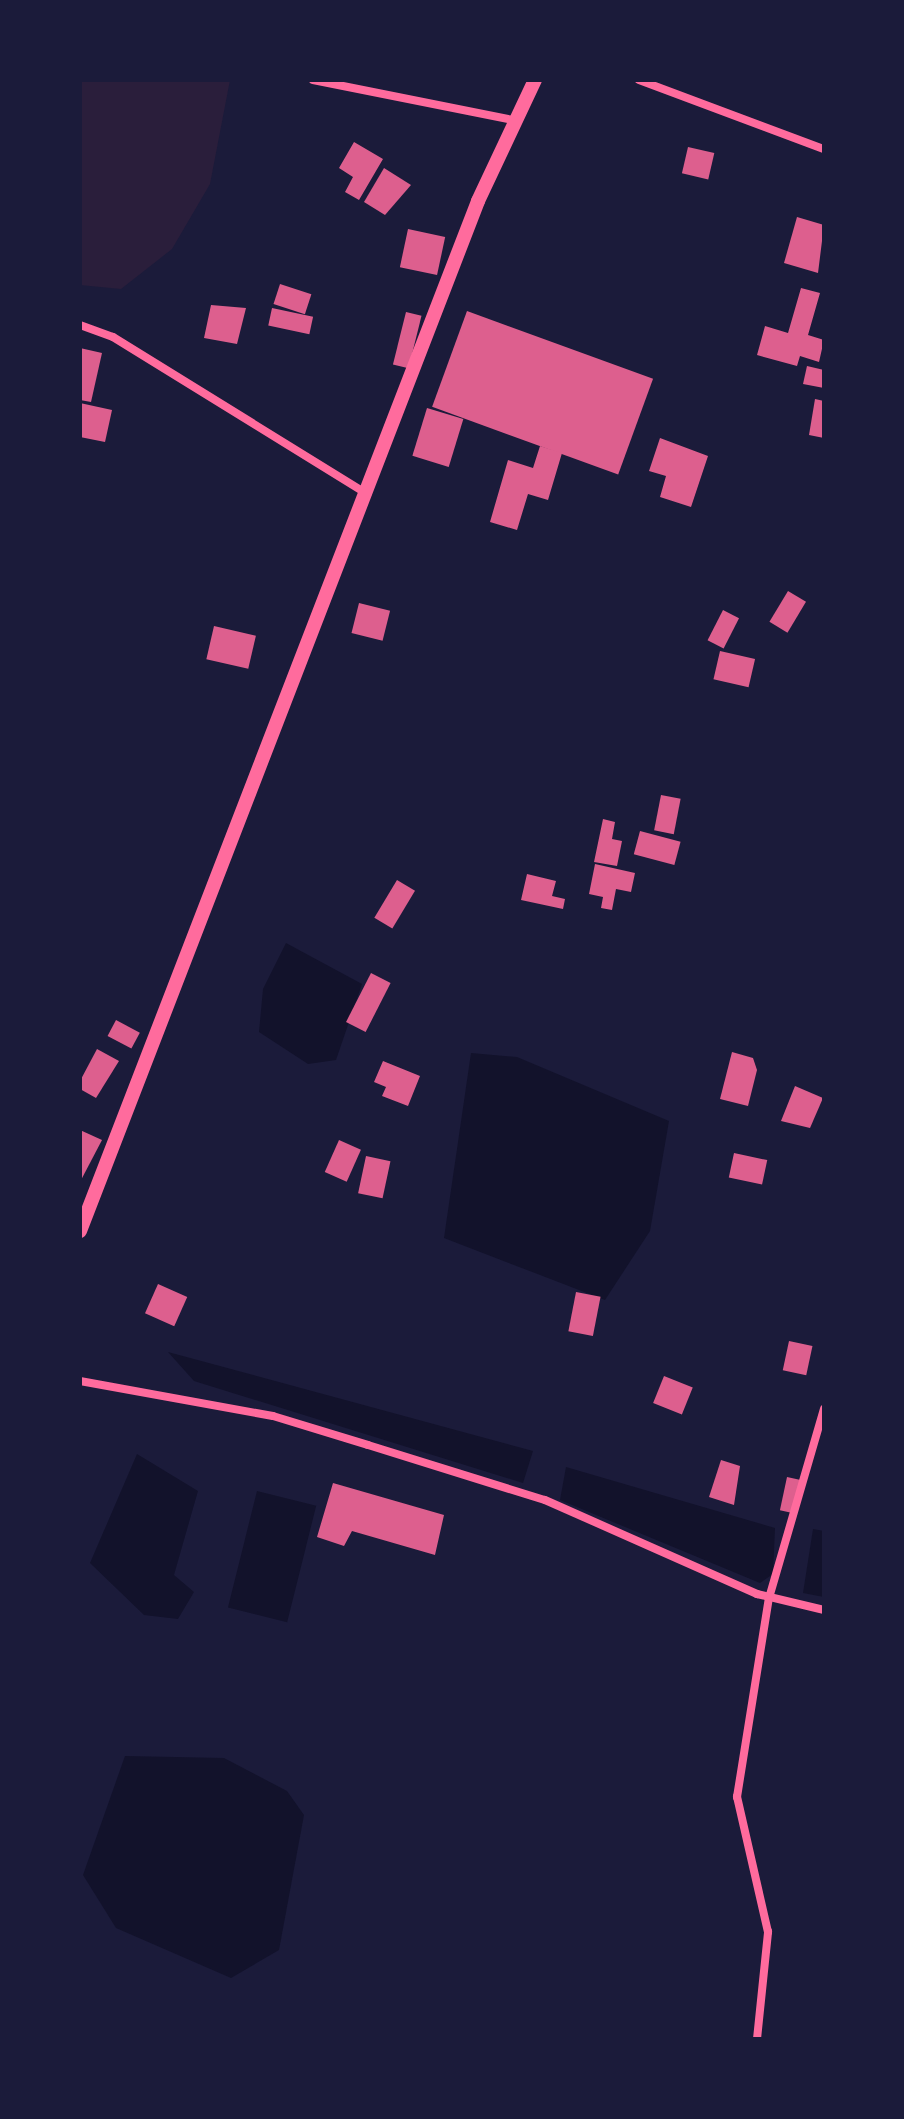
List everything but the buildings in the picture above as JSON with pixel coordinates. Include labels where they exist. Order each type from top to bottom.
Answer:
[{"type":"main road","points":[[80,1231],[478,201],[535,80]]},
{"type":"street","points":[[313,80],[518,121]]},
{"type":"street","points":[[639,80],[824,149]]},
{"type":"street","points":[[80,325],[113,337],[367,494]]},
{"type":"street","points":[[80,1381],[273,1416],[545,1500],[769,1598],[824,1610]]},
{"type":"street","points":[[757,2039],[768,1932],[737,1797],[769,1598],[824,1409]]},
{"type":"shaded area","points":[[80,80],[230,80],[210,184],[172,249],[121,289],[80,285]]},
{"type":"shaded area","points":[[286,943],[362,984],[336,1060],[308,1064],[259,1032],[263,989]]},
{"type":"shaded area","points":[[471,1053],[517,1057],[669,1121],[650,1231],[605,1300],[444,1238]]},
{"type":"shaded area","points":[[168,1352],[533,1451],[523,1483],[194,1381]]},
{"type":"shaded area","points":[[137,1454],[198,1491],[174,1575],[194,1592],[178,1619],[144,1615],[90,1563]]},
{"type":"shaded area","points":[[566,1467],[775,1528],[773,1574],[760,1583],[560,1500]]},
{"type":"shaded area","points":[[257,1491],[316,1506],[287,1622],[228,1607]]},
{"type":"shaded area","points":[[813,1529],[824,1531],[824,1597],[803,1593]]},
{"type":"shaded area","points":[[125,1756],[224,1758],[287,1791],[304,1815],[279,1950],[231,1978],[116,1928],[83,1875]]}]
